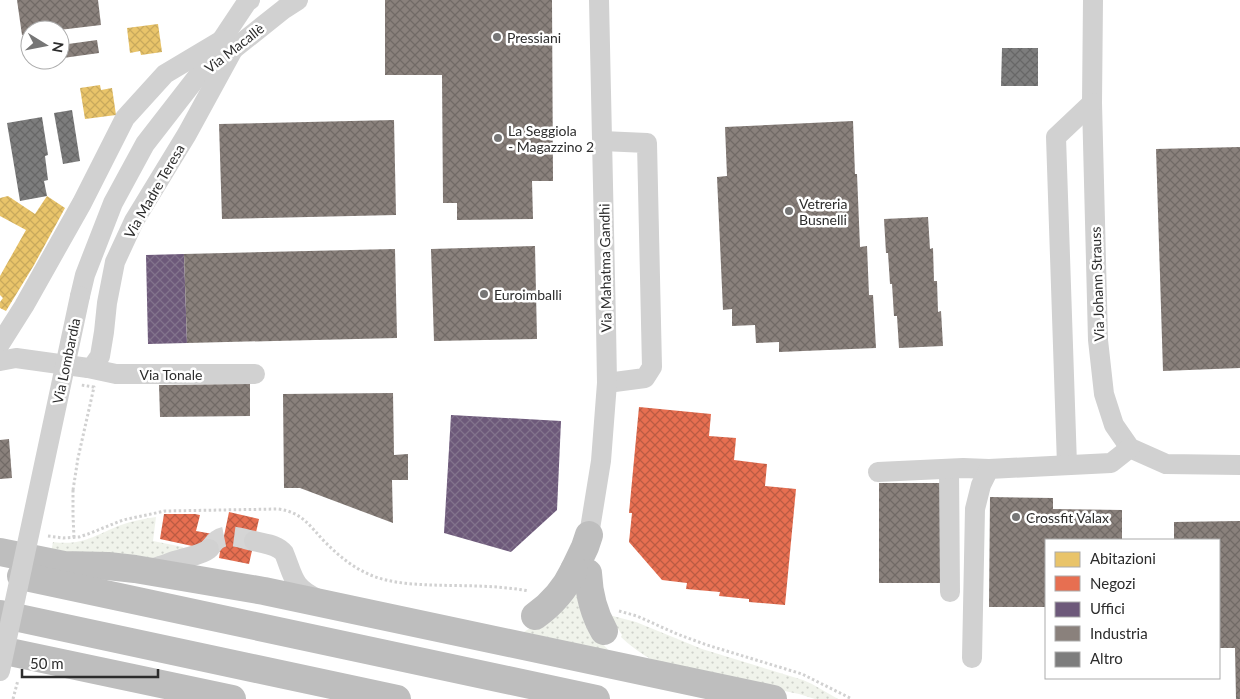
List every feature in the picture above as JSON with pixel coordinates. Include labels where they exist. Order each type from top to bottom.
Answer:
[{"type":"highway","points":[[589,535],[581,572],[595,616],[609,620],[623,654],[635,664],[663,676]]},
{"type":"highway","points":[[0,552],[64,565],[135,568],[264,591],[773,699]]},
{"type":"highway","points":[[0,571],[596,699]]},
{"type":"highway","points":[[461,633],[492,633],[523,623],[549,606],[569,581],[581,572]]},
{"type":"highway","points":[[0,614],[397,699]]},
{"type":"highway","points":[[0,650],[232,699]]},
{"type":"street","name":"Via Macallè","points":[[228,44],[247,2],[250,0]]},
{"type":"street","name":"Via Macallè","points":[[197,76],[228,44],[298,0]]},
{"type":"street","name":"Via Mahatma Gandhi","points":[[589,535],[601,461],[606,383],[599,0]]},
{"type":"street","name":"Via Johann Strauss","points":[[1093,0],[1092,103],[1098,340],[1104,394],[1114,425],[1130,448]]},
{"type":"street","points":[[0,344],[24,306],[82,203],[125,118],[165,74],[228,44]]},
{"type":"street","name":"Via Madre Teresa","points":[[85,376],[97,361],[102,350],[107,303],[115,262],[134,221],[187,134],[228,44]]},
{"type":"street","name":"Via Lombardia","points":[[9,676],[85,275],[113,204],[146,144],[197,76]]},
{"type":"street","points":[[1067,465],[1056,137],[1092,103]]},
{"type":"street","points":[[602,141],[647,143],[652,368],[645,378],[606,383]]},
{"type":"street","points":[[0,361],[16,358],[85,376]]},
{"type":"street","name":"Via Tonale","points":[[85,376],[116,374],[255,374]]},
{"type":"street","points":[[878,472],[1111,463],[1130,448],[1166,464],[1240,465]]},
{"type":"street","points":[[949,469],[950,592]]},
{"type":"street","points":[[972,658],[975,509],[980,485],[989,469]]},
{"type":"street","points":[[254,541],[278,547],[284,553],[299,587],[314,598],[339,607]]},
{"type":"street","points":[[135,568],[159,567],[200,554],[209,549]]},
{"type":"path","points":[[74,538],[73,490],[94,387],[85,376]]},
{"type":"path","points":[[48,537],[50,528]]},
{"type":"path","points":[[609,620],[633,614],[707,645],[802,674],[852,699]]},
{"type":"path","points":[[9,676],[14,699]]},
{"type":"shaded area","points":[[156,517],[153,541],[183,547],[182,552],[162,560],[50,558],[53,542],[81,541],[125,524]]},
{"type":"shaded area","points":[[576,585],[602,643],[609,651],[522,633],[539,623]]},
{"type":"shaded area","points":[[609,615],[636,622],[702,649],[803,680],[838,699],[815,699],[666,666],[639,652],[621,637],[622,635]]},
{"type":"building: Abitazioni","points":[[158,24],[162,52],[141,55],[140,51],[130,53],[127,28]]},
{"type":"building: Abitazioni","points":[[100,85],[101,90],[112,88],[116,115],[85,119],[80,88]]},
{"type":"building: Abitazioni","points":[[8,196],[35,214],[47,196],[65,208],[6,311],[0,308],[0,302],[3,298],[0,295],[0,276],[26,230],[0,216],[0,198]]},
{"type":"building: Negozi","points":[[639,407],[711,414],[709,436],[736,438],[734,460],[767,464],[765,486],[796,489],[785,605],[749,602],[749,599],[719,596],[720,592],[686,589],[687,583],[662,580],[629,542],[632,513],[629,513]]},
{"type":"building: Negozi","points":[[229,512],[259,519],[249,564],[219,558],[220,552],[160,539],[164,514],[200,515],[196,531],[224,536]]},
{"type":"building: Uffici","points":[[184,254],[187,343],[148,344],[146,255]]},
{"type":"building: Uffici","points":[[451,415],[561,421],[557,510],[511,552],[444,533]]},
{"type":"building: Industria","points":[[17,0],[98,0],[101,25],[70,29],[70,20],[20,21]]},
{"type":"building: Industria","points":[[385,0],[552,0],[553,181],[532,181],[533,219],[457,220],[457,203],[443,203],[442,75],[385,75]]},
{"type":"building: Industria","points":[[97,40],[99,53],[70,57],[70,44]]},
{"type":"building: Industria","points":[[394,120],[396,215],[222,219],[219,124]]},
{"type":"building: Industria","name":"Vetreria Busnelli","points":[[853,121],[860,247],[867,246],[869,295],[873,295],[876,348],[779,352],[779,342],[756,343],[755,325],[732,326],[732,309],[723,310],[717,177],[727,176],[725,127]]},
{"type":"building: Industria","points":[[1240,147],[1240,368],[1163,371],[1156,149]]},
{"type":"building: Industria","points":[[928,217],[930,249],[933,248],[934,281],[937,281],[938,312],[941,311],[943,346],[899,348],[897,316],[894,316],[892,284],[890,284],[888,253],[886,253],[884,219]]},
{"type":"building: Industria","name":"Euroimballi","points":[[535,246],[537,339],[434,341],[431,249]]},
{"type":"building: Industria","points":[[395,249],[397,338],[187,343],[184,254]]},
{"type":"building: Industria","points":[[250,384],[250,416],[160,417],[159,385]]},
{"type":"building: Industria","points":[[393,393],[394,455],[408,454],[408,480],[392,480],[393,523],[300,488],[284,488],[283,394]]},
{"type":"building: Industria","points":[[9,439],[12,478],[0,479],[0,440]]},
{"type":"building: Industria","points":[[879,483],[941,483],[941,583],[879,583]]},
{"type":"building: Industria","points":[[990,497],[1053,498],[1053,509],[1122,510],[1122,539],[1045,539],[1045,607],[989,607]]},
{"type":"building: Industria","points":[[1240,521],[1240,699],[1236,699],[1235,648],[1220,648],[1220,539],[1174,539],[1174,522]]},
{"type":"building: Altro","points":[[1002,48],[1038,48],[1038,86],[1001,86]]},
{"type":"building: Altro","points":[[72,110],[80,161],[63,164],[54,113]]},
{"type":"building: Altro","points":[[42,117],[48,155],[45,156],[48,180],[44,181],[47,196],[20,201],[7,123]]},
{"type":"tunnel","points":[[209,549],[217,540],[225,536],[254,541]]},
{"type":"place","name":"Pressiani","points":[[497,37]]},
{"type":"place","name":"La Seggiola - Magazzino 2","points":[[498,138]]},
{"type":"place","name":"Vetreria Busnelli","points":[[789,211]]},
{"type":"place","name":"Euroimballi","points":[[484,294]]},
{"type":"place","name":"Crossfit Valax","points":[[1016,517]]}]
